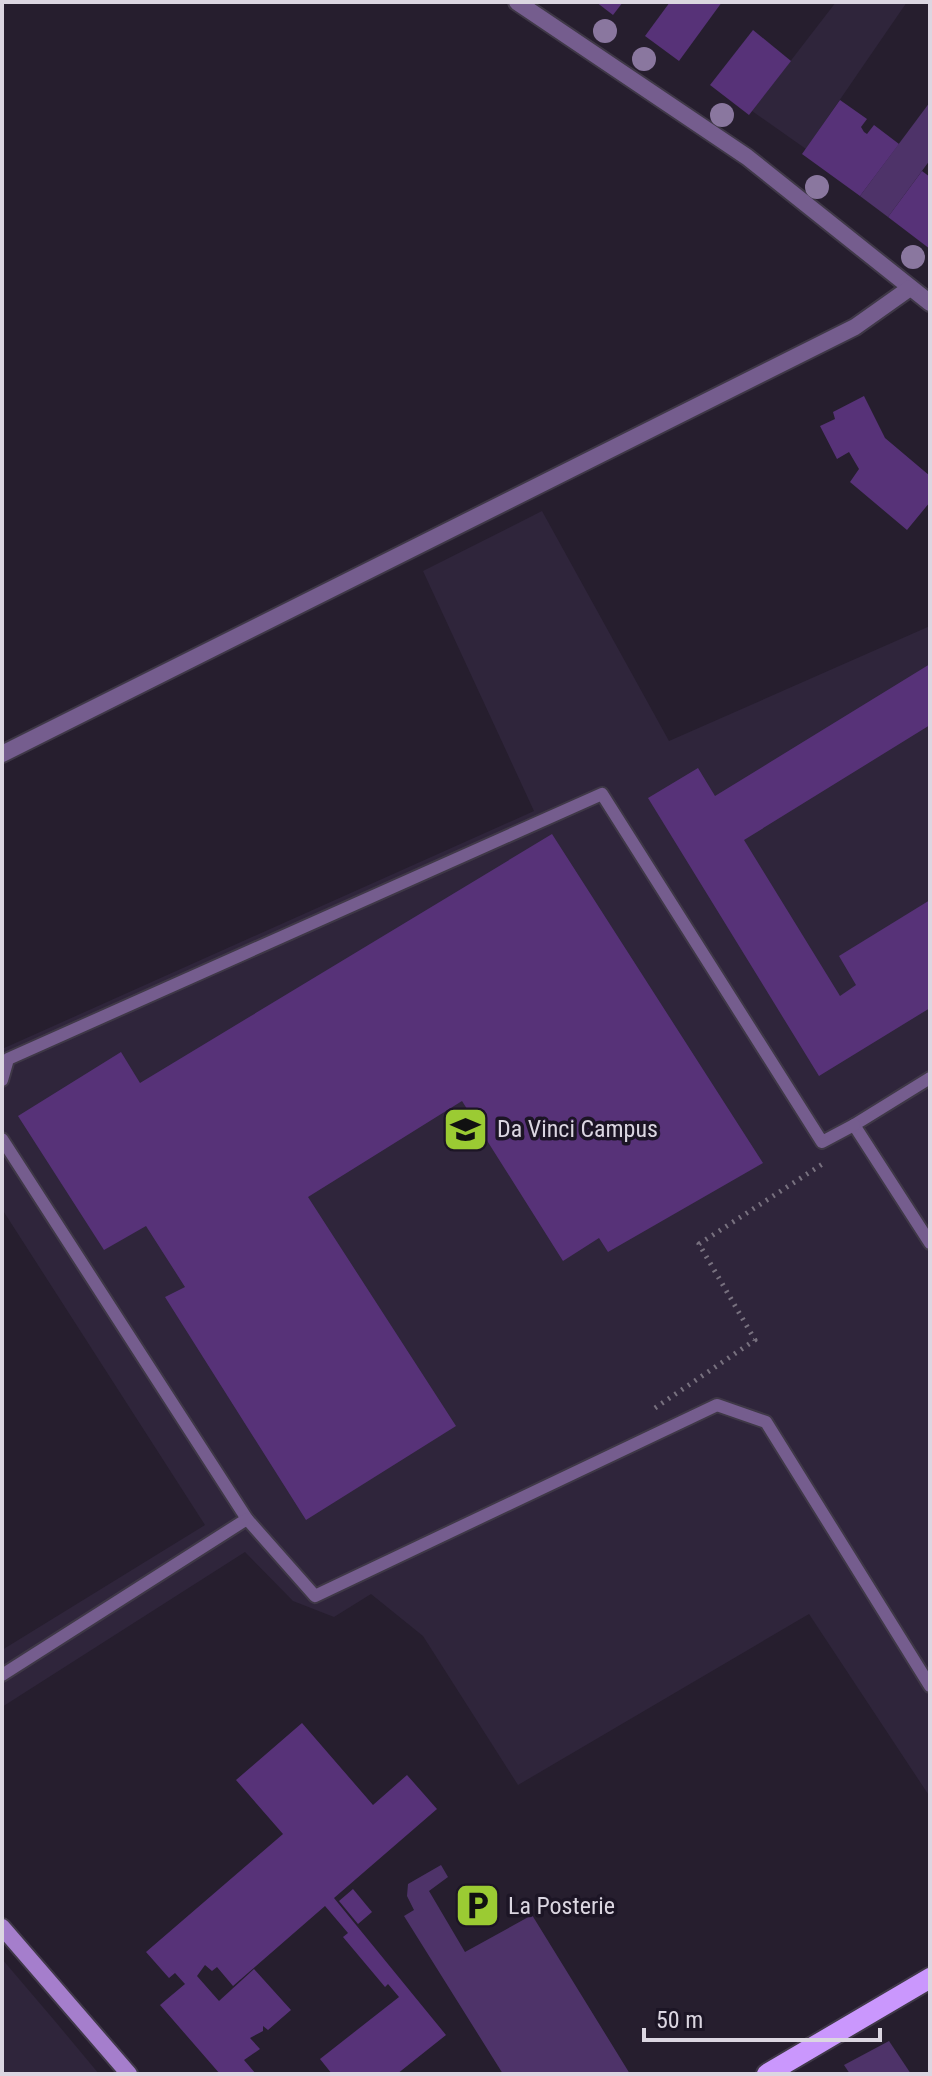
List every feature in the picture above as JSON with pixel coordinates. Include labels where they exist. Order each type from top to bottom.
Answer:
[{"type":"main road","points":[[767,2074],[930,1978]]},
{"type":"street","points":[[517,2],[747,157],[930,303]]},
{"type":"street","points":[[2,754],[855,327],[910,288]]},
{"type":"street","points":[[2,1927],[129,2074]]},
{"type":"lane","points":[[2,1080],[8,1059],[602,794],[822,1142],[930,1078]]},
{"type":"lane","points":[[854,1125],[930,1243]]},
{"type":"lane","points":[[2,1139],[247,1519],[315,1596],[717,1405],[766,1422],[925,1666],[930,1686]]},
{"type":"lane","points":[[2,1675],[247,1519]]},
{"type":"path","points":[[651,1411],[755,1340],[699,1244],[824,1165],[822,1142]]},
{"type":"shaded area","points":[[836,2],[907,2],[806,149],[752,111]]},
{"type":"shaded area","points":[[930,102],[930,160],[888,217],[860,196]]},
{"type":"shaded area","name":"Da Vinci Campus","points":[[542,511],[669,741],[930,626],[930,1797],[809,1614],[518,1785],[423,1636],[371,1594],[334,1617],[293,1601],[245,1552],[2,1707],[2,1650],[205,1525],[2,1209],[2,1049],[534,811],[423,571]]},
{"type":"shaded area","points":[[441,1865],[448,1877],[429,1891],[465,1952],[532,1915],[630,2074],[503,2074],[404,1916],[414,1910],[407,1896],[408,1884]]},
{"type":"shaded area","points":[[2,1959],[54,2020],[99,2074],[2,2074]]},
{"type":"shaded area","points":[[889,2041],[911,2074],[850,2074],[844,2065]]},
{"type":"building","points":[[596,2],[623,2],[613,15]]},
{"type":"building","points":[[670,2],[722,2],[679,61],[645,36]]},
{"type":"building","points":[[753,30],[791,61],[749,115],[710,85]]},
{"type":"building","points":[[840,100],[867,119],[861,127],[864,132],[867,134],[874,125],[899,144],[860,196],[802,154]]},
{"type":"building","points":[[922,171],[930,177],[930,249],[888,217]]},
{"type":"building","points":[[864,396],[885,438],[930,476],[930,502],[907,530],[850,482],[859,469],[849,452],[837,459],[820,426],[835,419],[833,412]]},
{"type":"building","points":[[930,664],[930,725],[744,840],[840,996],[856,985],[839,956],[930,900],[930,1008],[819,1076],[648,798],[698,768],[715,796]]},
{"type":"building","points":[[552,834],[763,1163],[608,1252],[599,1238],[563,1261],[462,1101],[308,1197],[456,1426],[306,1520],[165,1297],[185,1287],[146,1226],[104,1250],[18,1116],[121,1052],[140,1083]]},
{"type":"building","points":[[302,1723],[373,1805],[407,1775],[437,1809],[334,1898],[446,2035],[397,2074],[332,2074],[320,2059],[399,1997],[388,1984],[385,1987],[343,1937],[348,1933],[325,1906],[233,1986],[217,1967],[212,1971],[205,1965],[197,1976],[219,2001],[254,1969],[291,2010],[268,2030],[263,2026],[263,2031],[250,2038],[260,2049],[244,2060],[256,2074],[220,2074],[160,2005],[185,1984],[175,1973],[169,1978],[146,1952],[283,1834],[236,1780]]},
{"type":"building","points":[[353,1889],[372,1912],[358,1924],[339,1901]]},
{"type":"place","name":"Da Vinci Campus","points":[[466,1129]]},
{"type":"place","name":"La Posterie","points":[[477,1906]]}]
